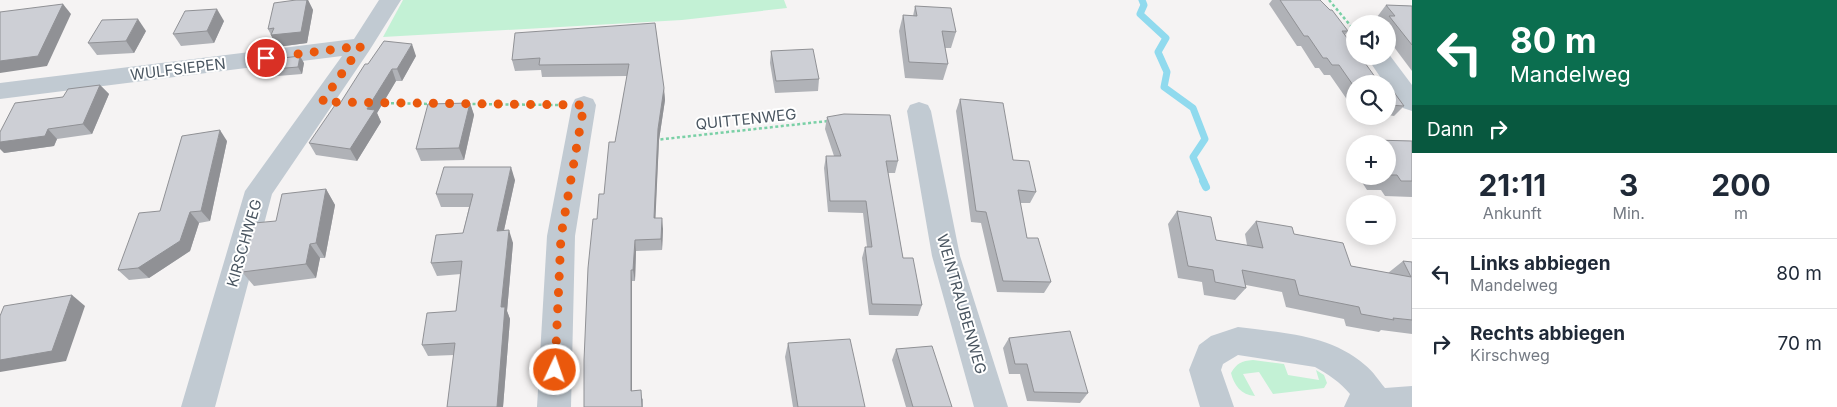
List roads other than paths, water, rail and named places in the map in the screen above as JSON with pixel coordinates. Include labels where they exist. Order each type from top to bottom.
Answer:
[{"type":"street","points":[[361,46],[390,0]]},
{"type":"street","name":"WULFSIEPEN","points":[[0,91],[361,46]]},
{"type":"street","name":"KIRSCHWEG","points":[[198,407],[259,191],[361,46]]},
{"type":"street","points":[[1384,65],[1412,102]]},
{"type":"street","points":[[554,407],[561,236],[584,105]]},
{"type":"street","name":"WEINTRAUBENWEG","points":[[920,111],[946,256],[991,407]]},
{"type":"street","points":[[1218,407],[1206,370],[1210,355],[1222,346],[1238,341],[1310,351],[1323,355],[1337,362],[1355,376],[1367,405],[1412,402]]},
{"type":"waterway","points":[[1142,0],[1144,5],[1140,14],[1166,38],[1158,52],[1167,72],[1164,87],[1193,108],[1205,139],[1193,157],[1204,182]]},
{"type":"waterway","points":[[1203,181],[1206,187]]}]
